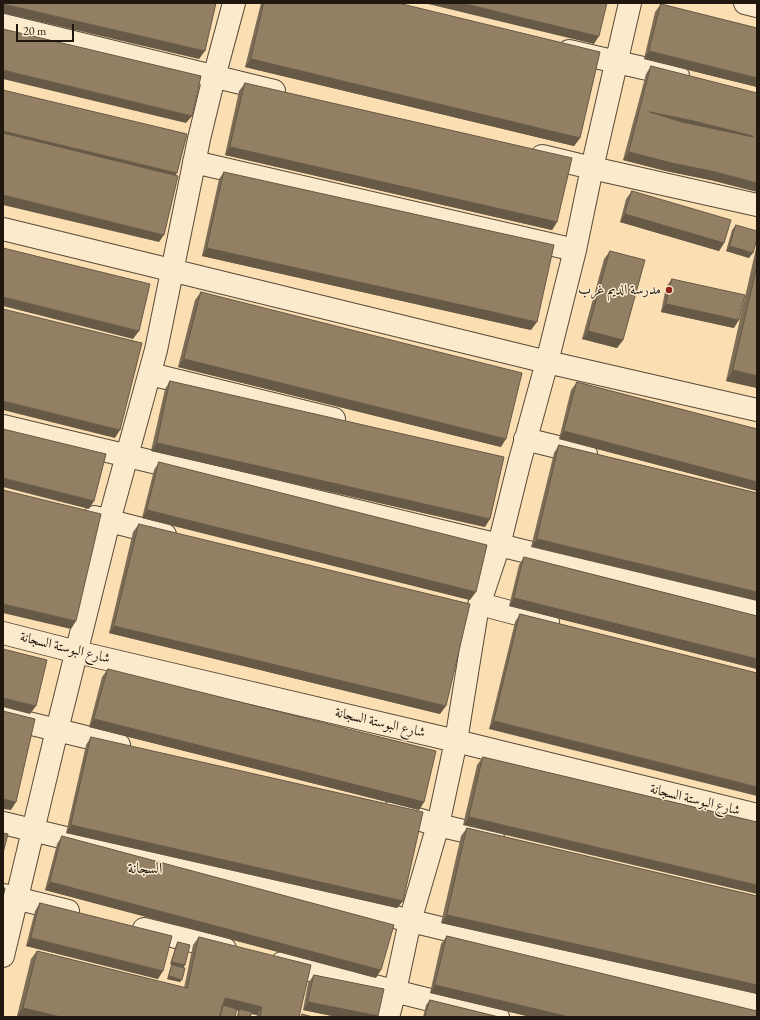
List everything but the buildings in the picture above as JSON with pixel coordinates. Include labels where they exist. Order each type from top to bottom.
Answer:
[{"type":"street","points":[[3,956],[10,896],[34,830],[57,730],[109,521],[156,350],[194,162],[191,138],[214,77],[234,3]]},
{"type":"street","points":[[388,1017],[395,992],[410,921],[438,825],[456,741],[479,608],[498,545],[511,462],[525,439],[547,362],[575,250],[592,168],[630,3]]},
{"type":"street","points":[[745,3],[757,6]]},
{"type":"street","points":[[3,25],[291,95]]},
{"type":"street","points":[[547,46],[695,80]]},
{"type":"street","points":[[523,152],[757,205]]},
{"type":"street","points":[[194,162],[575,250]]},
{"type":"street","points":[[3,229],[547,362],[757,410]]},
{"type":"street","points":[[134,345],[156,350]]},
{"type":"street","points":[[150,374],[350,423]]},
{"type":"street","points":[[3,426],[757,608]]},
{"type":"street","points":[[525,439],[603,458]]},
{"type":"street","points":[[79,514],[186,540]]},
{"type":"street","points":[[454,606],[479,608],[564,626]]},
{"type":"street","name":"شارع البوستة السجانة","points":[[3,633],[77,652],[456,741],[757,815]]},
{"type":"street","points":[[3,717],[141,750]]},
{"type":"street","points":[[371,806],[438,825],[508,842]]},
{"type":"street","points":[[3,823],[757,1004]]},
{"type":"street","points":[[10,896],[87,915]]},
{"type":"street","points":[[125,925],[241,953]]},
{"type":"street","points":[[264,959],[498,1017]]},
{"type":"place","name":"مدرسة الديم غرب","points":[[669,290]]},
{"type":"district","name":"السجانة","points":[[145,869]]}]
